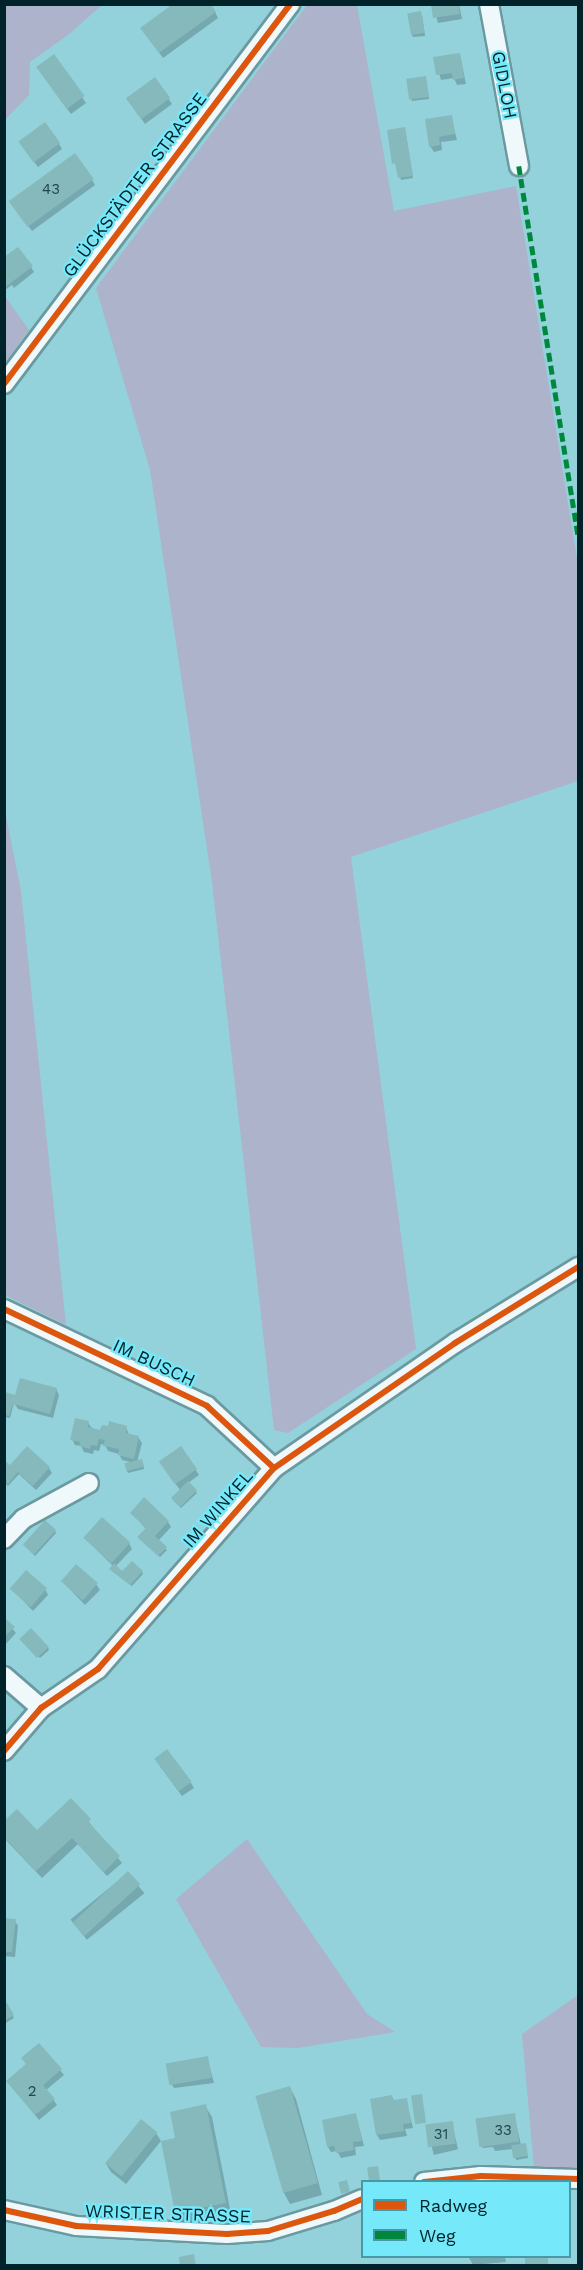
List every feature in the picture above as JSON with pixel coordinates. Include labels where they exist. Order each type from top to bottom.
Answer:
[{"type":"street","name":"GLÜCKSTÄDTER STRASSE","points":[[4,384],[290,4]]},
{"type":"street","name":"GIDLOH","points":[[489,4],[519,166]]},
{"type":"street","name":"IM WINKEL","points":[[4,1751],[41,1708],[98,1669],[274,1468],[455,1343],[579,1267]]},
{"type":"street","name":"IM BUSCH","points":[[4,1310],[207,1406],[274,1468]]},
{"type":"street","points":[[4,1539],[23,1518],[89,1483]]},
{"type":"street","points":[[4,1676],[41,1708]]},
{"type":"street","points":[[435,2180],[481,2176],[579,2179]]},
{"type":"street","name":"WRISTER STRASSE","points":[[4,2210],[76,2226],[227,2234],[268,2231],[334,2211],[361,2200]]},
{"type":"shaded area","points":[[5,4],[102,5],[68,35],[30,62],[29,95],[5,120]]},
{"type":"shaded area","points":[[307,5],[357,5],[394,211],[516,186],[578,564],[578,781],[351,857],[416,1349],[288,1433],[274,1430],[212,882],[150,470],[96,288]]},
{"type":"shaded area","points":[[4,295],[29,330],[5,363],[4,363]]},
{"type":"shaded area","points":[[5,811],[21,891],[66,1325],[5,1295]]},
{"type":"shaded area","points":[[247,1839],[367,2014],[395,2032],[298,2048],[261,2047],[176,1899]]},
{"type":"shaded area","points":[[578,1995],[578,2167],[534,2168],[522,2034]]},
{"type":"building","points":[[173,4],[211,4],[216,12],[159,53],[140,28]]},
{"type":"building","points":[[431,4],[458,4],[460,14],[433,18]]},
{"type":"building","points":[[421,11],[425,33],[411,35],[407,13]]},
{"type":"building","points":[[460,53],[464,78],[453,80],[452,73],[436,75],[433,57]]},
{"type":"building","points":[[54,54],[85,96],[67,109],[36,67]]},
{"type":"building","points":[[426,76],[429,97],[409,100],[406,79]]},
{"type":"building","points":[[155,77],[170,98],[141,119],[126,98]]},
{"type":"building","points":[[452,115],[455,134],[439,137],[440,145],[429,147],[425,119]]},
{"type":"building","points":[[45,122],[60,143],[34,162],[18,141]]},
{"type":"building","points":[[405,127],[413,176],[398,178],[395,163],[392,164],[387,130]]},
{"type":"building","points":[[75,153],[94,179],[27,227],[9,201]]},
{"type":"building","points":[[18,247],[33,266],[4,288],[4,257]]},
{"type":"building","points":[[20,1378],[57,1388],[50,1414],[13,1404],[9,1416],[5,1415],[5,1392],[15,1395]]},
{"type":"building","points":[[75,1418],[89,1421],[88,1427],[100,1430],[102,1425],[108,1426],[109,1421],[127,1426],[126,1433],[139,1436],[134,1459],[118,1455],[119,1449],[103,1446],[105,1440],[99,1439],[97,1446],[91,1445],[90,1449],[79,1446],[80,1442],[70,1440]]},
{"type":"building","points":[[27,1446],[50,1467],[33,1486],[18,1472],[7,1485],[4,1460],[10,1465]]},
{"type":"building","points":[[181,1446],[197,1469],[175,1484],[159,1461]]},
{"type":"building","points":[[142,1459],[144,1467],[126,1471],[125,1463]]},
{"type":"building","points":[[188,1481],[197,1490],[180,1507],[171,1498]]},
{"type":"building","points":[[144,1497],[169,1521],[155,1536],[167,1547],[158,1556],[137,1537],[146,1528],[130,1513]]},
{"type":"building","points":[[102,1517],[130,1542],[112,1563],[83,1538]]},
{"type":"building","points":[[45,1520],[56,1530],[34,1555],[23,1545]]},
{"type":"building","points":[[132,1561],[143,1571],[130,1585],[109,1569],[114,1563],[122,1571]]},
{"type":"building","points":[[76,1564],[98,1583],[83,1600],[61,1581]]},
{"type":"building","points":[[26,1570],[47,1588],[31,1607],[10,1589]]},
{"type":"building","points":[[4,1617],[15,1627],[4,1637]]},
{"type":"building","points":[[31,1628],[49,1647],[37,1658],[19,1639]]},
{"type":"building","points":[[167,1749],[192,1782],[179,1791],[154,1759]]},
{"type":"building","points":[[71,1798],[91,1819],[88,1822],[120,1856],[104,1872],[72,1838],[36,1871],[4,1837],[4,1821],[17,1809],[37,1830]]},
{"type":"building","points":[[128,1871],[140,1884],[85,1936],[72,1923]]},
{"type":"building","points":[[4,1918],[16,1919],[12,1952],[4,1952]]},
{"type":"building","points":[[7,2003],[14,2015],[4,2021],[4,2004]]},
{"type":"building","points":[[39,2043],[62,2069],[43,2085],[55,2099],[35,2115],[6,2081],[26,2064],[21,2058]]},
{"type":"building","points":[[208,2056],[212,2078],[169,2085],[166,2063]]},
{"type":"building","points":[[290,2086],[318,2183],[283,2193],[255,2096]]},
{"type":"building","points":[[422,2094],[426,2123],[415,2124],[411,2096]]},
{"type":"building","points":[[392,2095],[393,2100],[407,2098],[411,2123],[403,2124],[404,2131],[376,2135],[370,2099]]},
{"type":"building","points":[[206,2104],[226,2203],[175,2213],[161,2141],[175,2138],[170,2112]]},
{"type":"building","points":[[356,2113],[362,2141],[353,2142],[354,2150],[336,2153],[334,2146],[327,2147],[322,2120]]},
{"type":"building","points":[[515,2113],[519,2142],[479,2147],[475,2119]]},
{"type":"building","points":[[141,2119],[157,2132],[121,2177],[105,2163]]},
{"type":"building","points":[[453,2121],[456,2144],[428,2147],[425,2124]]},
{"type":"building","points":[[526,2143],[528,2156],[513,2158],[511,2145]]},
{"type":"building","points":[[378,2166],[380,2180],[369,2180],[367,2168]]},
{"type":"building","points":[[347,2180],[350,2192],[341,2194],[338,2182]]},
{"type":"building","points":[[194,2254],[196,2266],[180,2266],[179,2257]]},
{"type":"building","points":[[525,2258],[548,2258],[548,2266],[525,2266]]},
{"type":"marked path","points":[[519,166],[578,534]]},
{"type":"cycle path","points":[[4,384],[290,4]]},
{"type":"cycle path","points":[[4,1751],[41,1708],[98,1669],[274,1468],[455,1343],[578,1267]]},
{"type":"cycle path","points":[[4,1309],[207,1406],[274,1468]]},
{"type":"cycle path","points":[[443,2180],[481,2176],[578,2179]]},
{"type":"cycle path","points":[[4,2210],[76,2226],[227,2234],[268,2231],[334,2211],[361,2199]]}]
